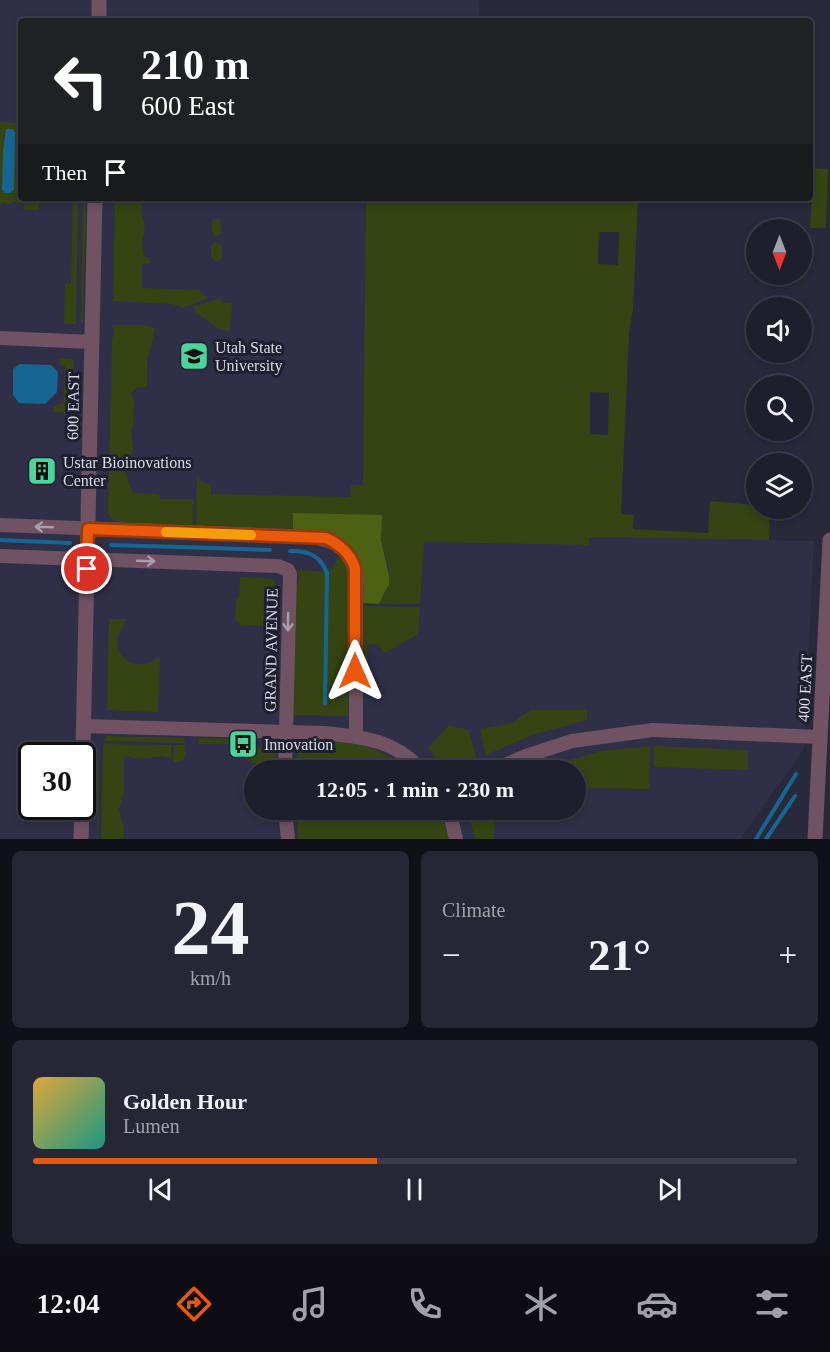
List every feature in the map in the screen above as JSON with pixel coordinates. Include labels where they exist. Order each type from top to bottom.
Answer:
[{"type":"street","points":[[99,0],[99,18]]},
{"type":"street","name":"600 EAST","points":[[84,742],[95,201]]},
{"type":"street","points":[[0,338],[92,342]]},
{"type":"street","points":[[0,525],[312,537],[326,538],[341,546],[352,560],[356,577],[356,736]]},
{"type":"street","name":"400 EAST","points":[[815,839],[830,540]]},
{"type":"street","name":"GRAND AVENUE","points":[[0,556],[278,566],[288,570],[290,574],[286,733]]},
{"type":"street","points":[[84,726],[356,736],[385,743],[413,760]]},
{"type":"street","points":[[517,760],[572,741],[653,730],[820,737]]},
{"type":"street","points":[[285,760],[286,733]]},
{"type":"street","points":[[81,839],[82,820]]},
{"type":"street","points":[[286,820],[288,839]]},
{"type":"street","points":[[451,820],[456,839]]},
{"type":"shaded area","name":"Utah State University","points":[[0,0],[479,0],[479,18],[18,18],[18,201],[393,201],[382,533],[814,541],[804,749],[740,839],[0,839]]},
{"type":"green space","points":[[0,122],[18,123],[18,201],[20,204],[14,201],[11,204],[2,203],[0,206]]},
{"type":"green space","points":[[813,168],[828,169],[826,228],[812,228]]},
{"type":"green space","points":[[25,201],[39,201],[39,210],[24,210]]},
{"type":"green space","points":[[73,201],[78,201],[76,324],[64,324],[65,284],[71,283]]},
{"type":"green space","points":[[83,201],[86,201],[83,322],[81,322]]},
{"type":"green space","points":[[115,201],[141,201],[145,227],[142,242],[144,256],[150,259],[150,263],[142,264],[142,288],[198,290],[208,298],[183,308],[172,304],[113,301]]},
{"type":"green space","points":[[366,201],[638,201],[621,514],[634,515],[633,529],[708,533],[710,501],[746,504],[746,519],[770,519],[769,540],[589,537],[589,545],[424,542],[420,604],[379,604],[389,579],[382,533],[293,514],[293,529],[196,526],[197,476],[201,482],[211,484],[211,494],[350,497],[351,485],[363,485]],"holes":[[[599,232],[619,232],[618,265],[598,264]],[[590,392],[609,393],[608,435],[590,434]]]},
{"type":"green space","points":[[214,219],[220,219],[222,233],[218,236],[212,232]]},
{"type":"green space","points":[[215,242],[222,246],[222,258],[218,261],[211,257],[211,246]]},
{"type":"green space","points":[[220,298],[221,302],[232,303],[230,331],[196,314],[193,307]]},
{"type":"green space","points":[[112,325],[144,325],[155,328],[147,364],[147,387],[137,387],[132,392],[134,402],[131,434],[133,448],[125,472],[133,493],[159,494],[160,499],[193,499],[193,526],[126,523],[115,521],[108,514],[112,339],[114,334]]},
{"type":"green space","points":[[60,358],[74,359],[73,413],[53,412],[54,406],[64,402],[65,366],[59,364]]},
{"type":"green space","points":[[293,513],[382,515],[381,540],[389,584],[379,604],[363,603],[361,567],[350,545],[328,534],[293,529]]},
{"type":"green space","points":[[341,555],[348,567],[351,579],[348,716],[292,715],[295,588],[299,581],[298,570],[329,572]]},
{"type":"green space","points":[[240,577],[273,579],[275,582],[274,626],[241,625],[235,620]]},
{"type":"green space","points":[[363,606],[420,607],[418,634],[385,653],[379,645],[367,646],[368,673],[365,680],[361,682]]},
{"type":"green space","points":[[109,619],[126,619],[119,634],[118,643],[123,657],[137,664],[160,658],[158,712],[107,710]]},
{"type":"green space","points":[[531,710],[587,710],[587,720],[532,735],[486,755],[480,729],[512,723]]},
{"type":"green space","points":[[449,725],[468,730],[477,759],[438,760],[428,748]]},
{"type":"green space","points":[[108,736],[184,738],[185,743],[103,741]]},
{"type":"green space","points":[[199,738],[242,739],[242,744],[198,744]]},
{"type":"green space","points":[[305,741],[336,742],[361,745],[396,760],[298,760],[300,743]]},
{"type":"green space","points":[[100,742],[98,839],[97,839],[99,745]]},
{"type":"green space","points":[[103,744],[171,745],[171,758],[162,756],[139,759],[126,756],[124,758],[124,793],[119,809],[124,827],[123,839],[101,839]]},
{"type":"green space","points":[[174,745],[185,745],[185,757],[180,762],[173,762]]},
{"type":"green space","points":[[649,746],[649,789],[590,788],[586,791],[586,760],[570,760],[601,751]]},
{"type":"green space","points":[[237,747],[276,748],[276,760],[250,760],[244,758],[243,753],[237,753]]},
{"type":"green space","points":[[654,747],[748,751],[748,770],[654,767]]},
{"type":"green space","points":[[297,820],[443,820],[449,839],[298,839]]},
{"type":"green space","points":[[470,820],[495,820],[494,839],[475,839]]},
{"type":"water","points":[[6,129],[13,129],[15,133],[14,190],[10,193],[2,190]]},
{"type":"water","points":[[20,364],[51,365],[58,372],[57,392],[45,404],[19,403],[13,395],[13,369]]},
{"type":"waterway","points":[[0,540],[70,543]]},
{"type":"waterway","points":[[111,545],[179,547]]},
{"type":"waterway","points":[[181,547],[270,550]]},
{"type":"waterway","points":[[290,551],[313,555],[321,562],[327,573],[325,703]]},
{"type":"waterway","points":[[756,839],[796,774]]},
{"type":"waterway","points":[[766,839],[795,796]]},
{"type":"slow traffic","points":[[166,532],[251,535]]},
{"type":"place","name":"Utah State University","points":[[194,356]]},
{"type":"place","name":"Ustar Bioinovations Center","points":[[42,471]]},
{"type":"place","name":"Innovation","points":[[243,744]]},
{"type":"route","points":[[87,569],[88,529],[326,538],[341,546],[355,568],[355,671]]}]
